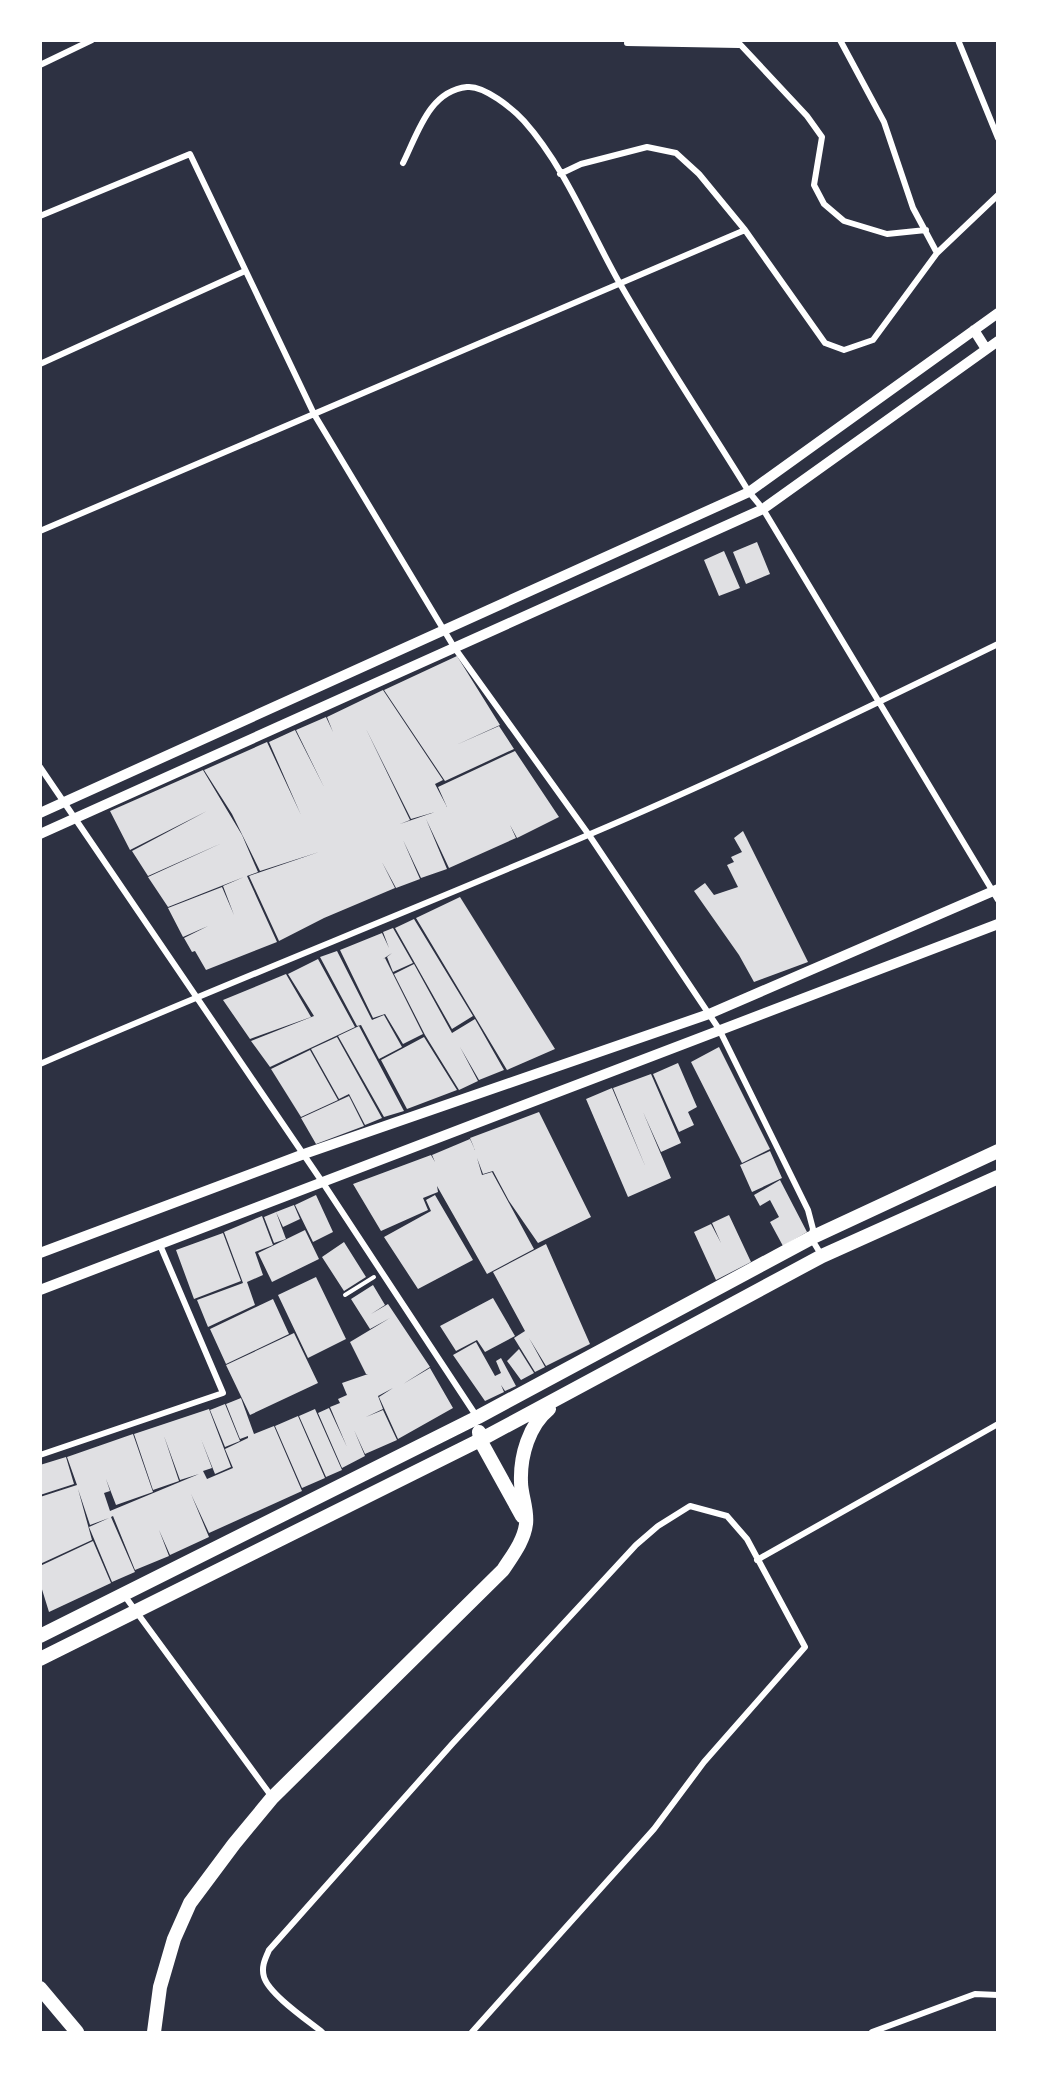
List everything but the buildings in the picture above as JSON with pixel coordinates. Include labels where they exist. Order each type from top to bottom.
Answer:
[{"type":"main road","points":[[40,1636],[478,1417],[812,1238],[998,1151]]},
{"type":"main road","points":[[40,1659],[480,1440],[822,1256],[998,1177]]},
{"type":"main road","points":[[154,2032],[160,1987],[174,1939],[190,1903],[272,1798],[503,1570],[519,1546],[526,1523],[520,1480],[530,1434],[538,1418],[569,1392]]},
{"type":"main road","points":[[478,1417],[480,1440],[526,1523]]},
{"type":"main road","points":[[40,1988],[77,2032]]},
{"type":"street","points":[[40,65],[92,40]]},
{"type":"street","points":[[840,40],[884,122],[913,208],[937,253]]},
{"type":"street","points":[[958,40],[998,138]]},
{"type":"street","points":[[627,43],[738,43],[807,116],[822,137],[814,185],[824,204],[844,221],[887,234],[926,230]]},
{"type":"street","points":[[40,1253],[304,1154],[709,1014],[996,893],[763,509],[749,492],[620,283],[560,174],[524,122],[497,98],[469,86],[446,93],[429,110],[403,163]]},
{"type":"street","points":[[560,174],[581,164],[647,147],[676,153],[699,174],[745,230],[825,344],[844,350],[873,340],[937,253],[998,195]]},
{"type":"street","points":[[40,216],[190,154],[314,414],[454,647],[590,835],[719,1029],[813,1221],[812,1238],[822,1256]]},
{"type":"street","points":[[40,531],[745,230]]},
{"type":"street","points":[[40,364],[245,271]]},
{"type":"street","points":[[40,813],[749,492],[998,313]]},
{"type":"street","points":[[974,330],[986,349]]},
{"type":"street","points":[[40,834],[763,509],[998,341]]},
{"type":"street","points":[[853,417],[866,435]]},
{"type":"street","points":[[604,559],[614,575]]},
{"type":"street","points":[[40,1064],[196,996],[590,835],[879,702],[998,644]]},
{"type":"street","points":[[343,675],[354,692]]},
{"type":"street","points":[[218,731],[228,748]]},
{"type":"street","points":[[40,767],[323,1182],[478,1417]]},
{"type":"street","points":[[40,1290],[998,924]]},
{"type":"street","points":[[40,1455],[223,1393],[160,1245]]},
{"type":"street","points":[[757,1560],[998,1424]]},
{"type":"street","points":[[322,2032],[272,1990],[264,1978],[263,1964],[269,1950],[461,1734],[636,1545],[658,1526],[690,1506],[728,1516],[747,1539],[805,1647],[704,1762],[654,1829],[472,2032]]},
{"type":"street","points":[[123,1594],[272,1798]]},
{"type":"street","points":[[872,2032],[975,1994],[998,1995]]},
{"type":"lane","points":[[345,1295],[374,1277]]}]
